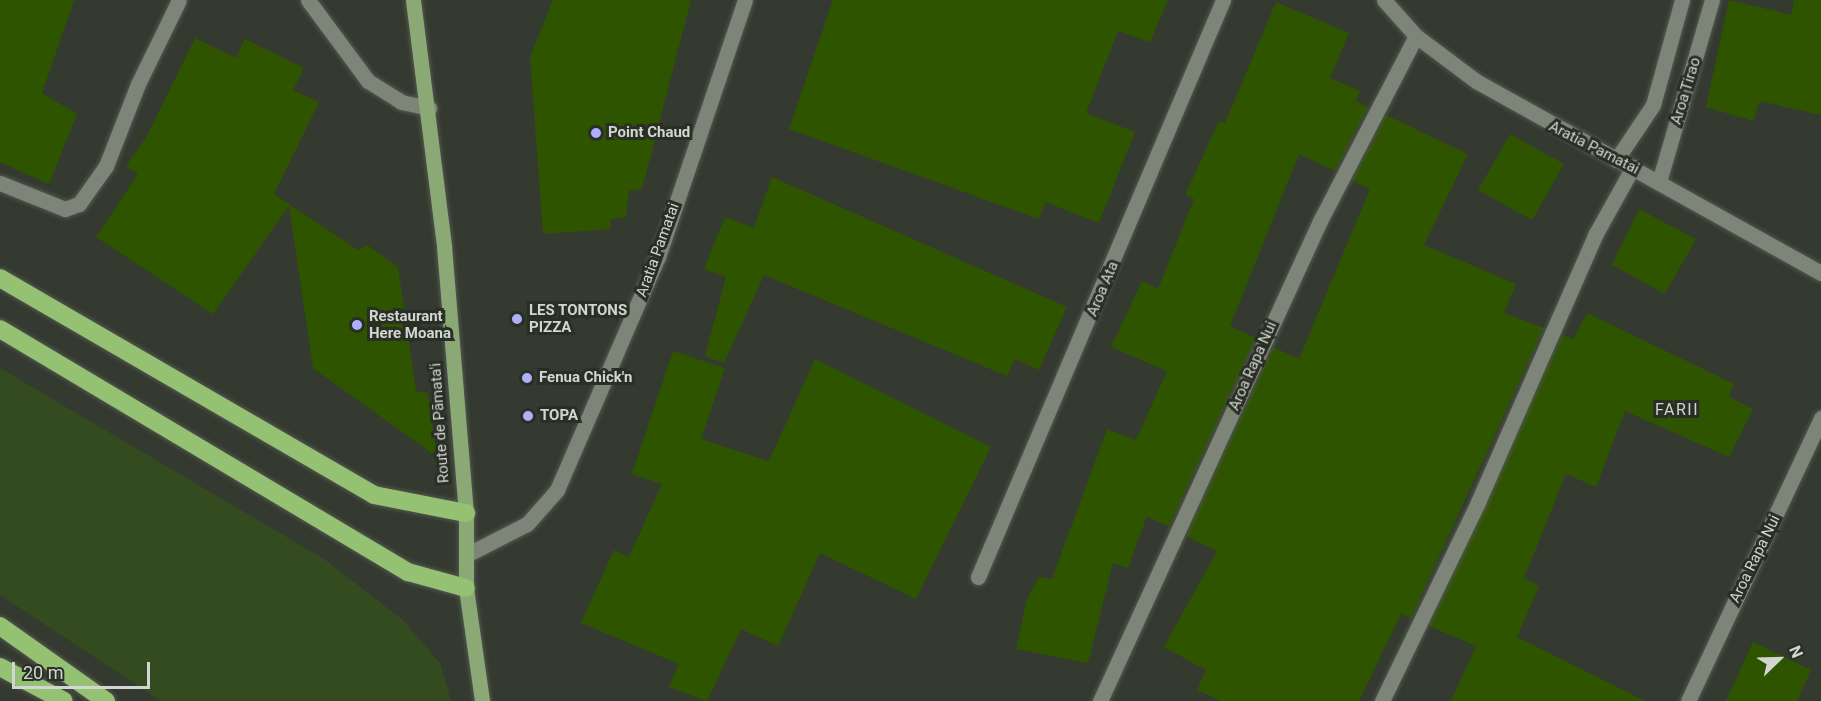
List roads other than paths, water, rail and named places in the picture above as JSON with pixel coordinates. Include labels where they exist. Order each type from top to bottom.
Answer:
[{"type":"highway","points":[[0,278],[374,495],[466,513]]},
{"type":"highway","points":[[0,329],[408,572],[466,588]]},
{"type":"highway","points":[[0,626],[106,701]]},
{"type":"highway","points":[[0,667],[64,701]]},
{"type":"main road","name":"Route de Pāmata'i","points":[[416,2],[429,108],[466,513],[468,554],[466,588],[482,701]]},
{"type":"street","points":[[0,183],[65,209],[79,204],[106,166],[138,84],[179,0]]},
{"type":"street","points":[[308,0],[368,81],[401,102],[429,108]]},
{"type":"street","name":"Aratia Pamatai","points":[[468,554],[527,524],[557,490],[658,257],[745,0]]},
{"type":"street","name":"Aroa Ata","points":[[978,577],[1223,0]]},
{"type":"street","name":"Aratia Pamatai","points":[[1384,0],[1416,36],[1476,81],[1821,273]]},
{"type":"street","points":[[1616,160],[1653,105],[1682,0]]},
{"type":"street","name":"Aroa Tirao","points":[[1659,182],[1712,0]]},
{"type":"street","name":"Aroa Rapa Nui","points":[[1100,701],[1320,221],[1416,36]]},
{"type":"street","points":[[1382,701],[1478,502],[1595,235],[1633,167]]},
{"type":"street","name":"Aroa Rapa Nui","points":[[1688,701],[1821,418]]},
{"type":"place","name":"Point Chaud","points":[[596,133]]},
{"type":"place","name":"LES TONTONS PIZZA","points":[[517,319]]},
{"type":"place","name":"Restaurant Here Moana","points":[[357,325]]},
{"type":"place","name":"Fenua Chick'n","points":[[527,378]]},
{"type":"place","name":"TOPA","points":[[528,416]]},
{"type":"district","name":"FARII","points":[[1677,410]]}]
